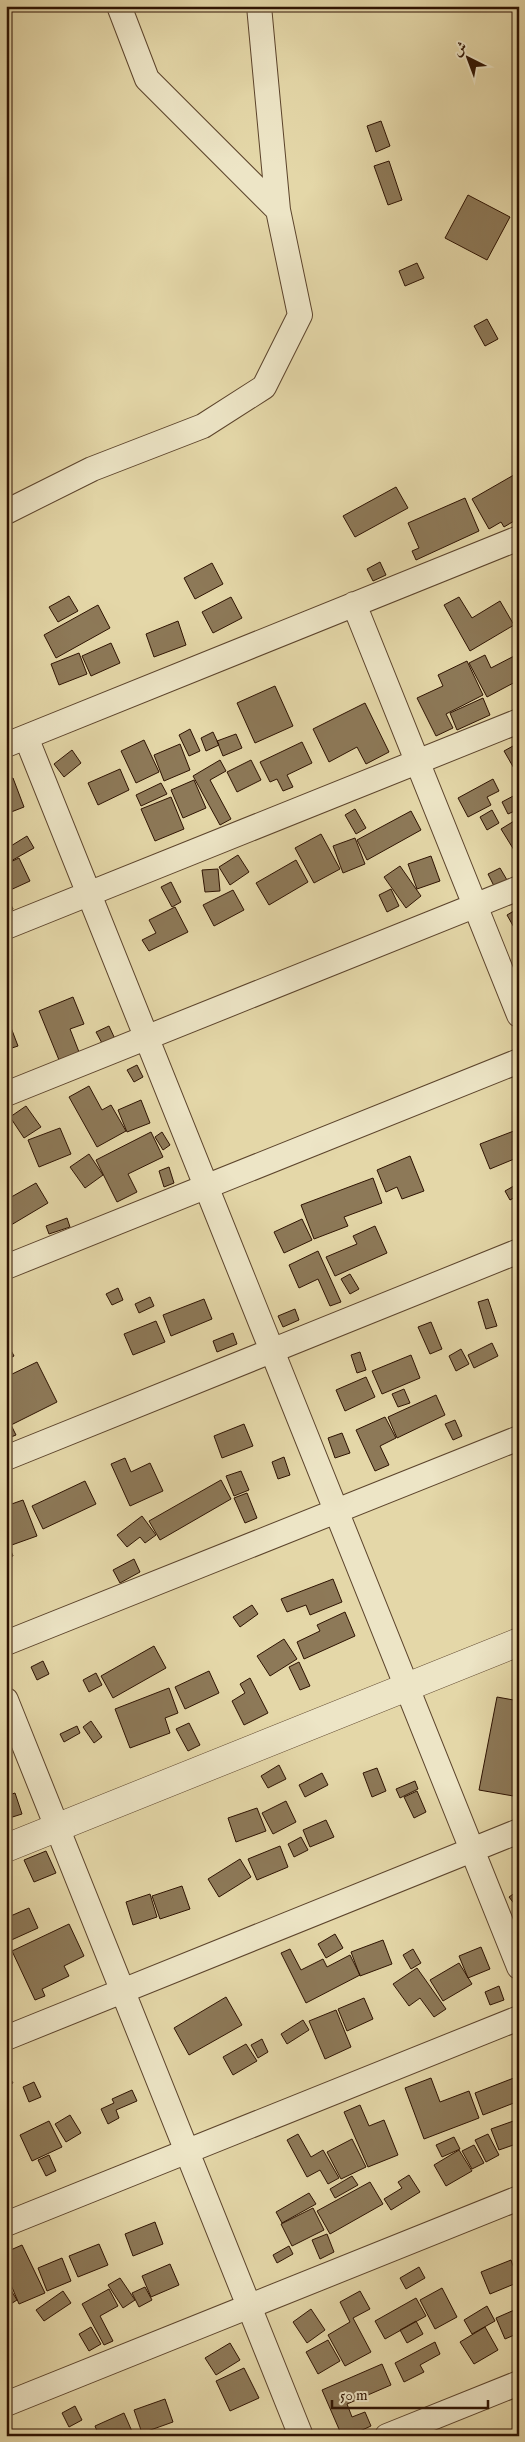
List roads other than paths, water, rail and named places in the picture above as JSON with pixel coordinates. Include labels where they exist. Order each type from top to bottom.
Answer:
[{"type":"street","points":[[119,6],[147,79],[278,210]]},
{"type":"street","points":[[6,512],[92,469],[203,426],[264,387],[300,316],[278,210],[259,6]]},
{"type":"street","points":[[519,538],[16,741],[89,894],[519,1968]]},
{"type":"street","points":[[354,604],[519,1015]]},
{"type":"street","points":[[6,927],[519,722]]},
{"type":"street","points":[[6,1094],[519,888]]},
{"type":"street","points":[[6,1267],[519,1061]]},
{"type":"street","points":[[6,1458],[519,1251]]},
{"type":"street","points":[[6,1644],[519,1438]]},
{"type":"street","points":[[6,1848],[519,1642]]},
{"type":"street","points":[[6,1700],[301,2436]]},
{"type":"street","points":[[6,2038],[519,1831]]},
{"type":"street","points":[[6,2224],[519,2018]]},
{"type":"street","points":[[6,2404],[519,2198]]},
{"type":"street","points":[[387,2436],[519,2383]]}]
